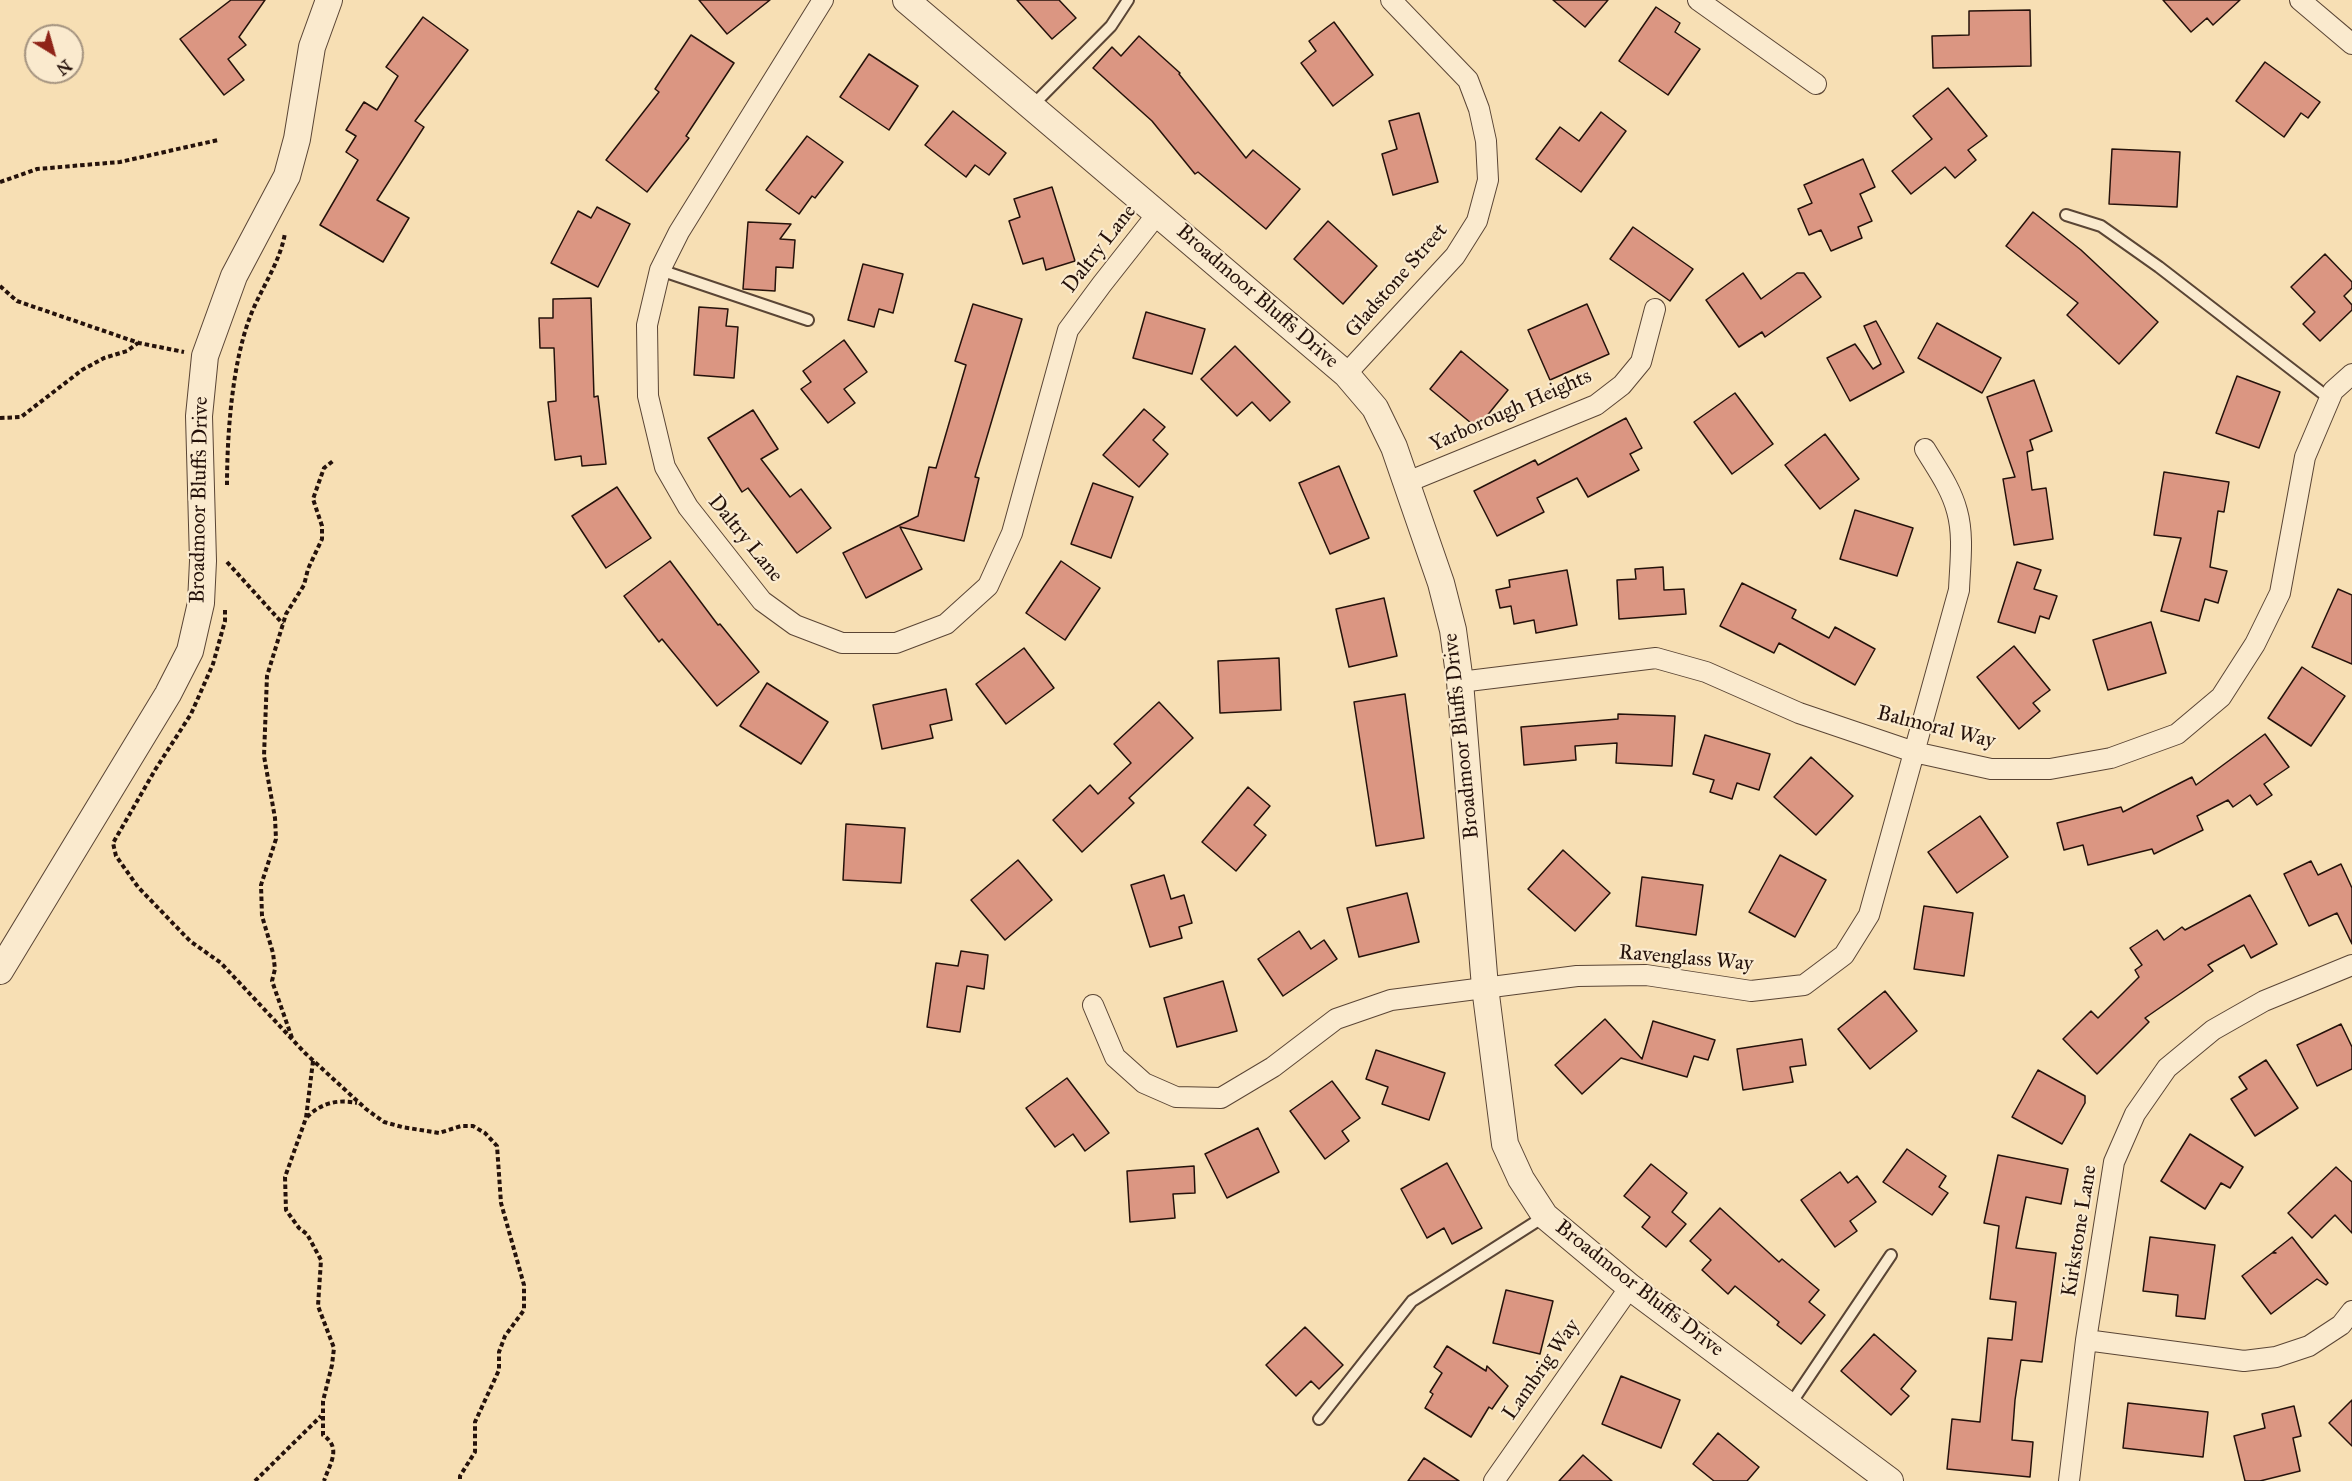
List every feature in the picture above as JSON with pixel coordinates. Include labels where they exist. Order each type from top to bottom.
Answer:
[{"type":"street","name":"Broadmoor Bluffs Drive","points":[[0,971],[168,694],[190,651],[201,603],[203,561],[199,416],[205,356],[234,276],[287,176],[297,139],[312,47],[329,0]]},
{"type":"street","name":"Daltry Lane","points":[[823,0],[679,231],[660,270],[647,325],[648,396],[666,467],[688,507],[762,601],[795,625],[842,643],[896,643],[946,624],[988,586],[1012,533],[1068,330],[1101,284],[1158,213]]},
{"type":"street","name":"Broadmoor Bluffs Drive","points":[[906,0],[1346,374],[1375,408],[1394,447],[1441,583],[1453,630],[1460,682],[1485,987],[1505,1144],[1521,1179],[1545,1216],[1630,1287],[1890,1481]]},
{"type":"street","name":"Gladstone Street","points":[[1346,374],[1455,256],[1477,221],[1488,180],[1486,141],[1479,108],[1467,80],[1390,0]]},
{"type":"street","points":[[1698,0],[1816,84]]},
{"type":"street","points":[[2300,0],[2352,44]]},
{"type":"street","name":"Yarborough Heights","points":[[1405,483],[1596,405],[1622,385],[1641,362],[1655,309]]},
{"type":"street","name":"Balmoral Way","points":[[1460,682],[1656,658],[1706,672],[1799,713],[1914,752],[1991,769],[2050,769],[2111,758],[2177,734],[2221,697],[2254,644],[2280,592],[2305,457],[2333,391],[2352,374]]},
{"type":"street","name":"Ravenglass Way","points":[[1093,1005],[1115,1057],[1144,1083],[1176,1097],[1221,1098],[1273,1067],[1336,1019],[1391,1000],[1577,976],[1646,975],[1751,992],[1804,985],[1844,955],[1869,915],[1959,590],[1961,549],[1957,512],[1947,486],[1925,449]]},
{"type":"street","name":"Kirkstone Lane","points":[[2068,1481],[2086,1340],[2114,1162],[2135,1114],[2168,1068],[2213,1030],[2264,1001],[2352,965]]},
{"type":"street","name":"Lambrig Way","points":[[1494,1481],[1630,1287]]},
{"type":"street","points":[[2086,1340],[2244,1361],[2276,1357],[2309,1346],[2341,1325],[2352,1311]]},
{"type":"lane","points":[[1032,106],[1111,26],[1128,0]]},
{"type":"lane","points":[[2066,214],[2101,226],[2159,267],[2330,399]]},
{"type":"lane","points":[[660,270],[808,320]]},
{"type":"lane","points":[[1319,1419],[1412,1301],[1545,1216]]},
{"type":"lane","points":[[1790,1405],[1892,1255]]},
{"type":"path","points":[[0,182],[37,169],[120,162],[218,140]]},
{"type":"path","points":[[226,495],[227,452],[237,365],[249,319],[281,253],[285,232]]},
{"type":"path","points":[[0,286],[17,301],[139,343],[205,356]]},
{"type":"path","points":[[0,418],[21,417],[82,370],[104,358],[127,351],[139,343]]},
{"type":"path","points":[[292,1039],[272,981],[275,969],[273,953],[262,916],[261,885],[276,839],[275,818],[264,756],[267,676],[283,624],[296,596],[304,585],[308,569],[322,539],[322,526],[313,499],[324,468],[333,461]]},
{"type":"path","points":[[226,570],[226,560],[283,624]]},
{"type":"path","points":[[225,601],[225,621],[213,664],[191,714],[154,770],[112,843],[116,856],[138,887],[190,941],[221,963],[313,1061],[363,1106],[384,1122],[402,1127],[439,1132],[461,1126],[473,1126],[497,1146],[501,1203],[524,1285],[524,1310],[505,1336],[499,1352],[499,1370],[475,1422],[476,1452],[460,1476],[460,1481]]},
{"type":"path","points":[[313,1061],[306,1118],[285,1177],[286,1210],[299,1228],[307,1234],[321,1260],[318,1306],[334,1348],[321,1415],[323,1435],[329,1439],[334,1449],[334,1456],[324,1481]]},
{"type":"path","points":[[306,1118],[317,1107],[329,1103],[351,1102],[363,1106]]},
{"type":"path","points":[[255,1481],[321,1415]]},
{"type":"building","points":[[231,0],[265,0],[239,37],[246,45],[228,59],[244,80],[224,95],[180,39]]},
{"type":"building","points":[[699,0],[770,0],[727,34]]},
{"type":"building","points":[[1017,0],[1059,0],[1076,18],[1052,39]]},
{"type":"building","points":[[1553,0],[1608,0],[1585,27]]},
{"type":"building","points":[[2163,0],[2240,0],[2213,25],[2207,18],[2191,32]]},
{"type":"building","points":[[1656,7],[1680,23],[1675,32],[1700,49],[1668,95],[1619,61]]},
{"type":"building","points":[[2030,10],[2031,66],[1933,68],[1932,36],[1969,35],[1969,11]]},
{"type":"building","points":[[423,17],[468,50],[415,121],[424,127],[377,200],[409,218],[383,262],[320,225],[358,160],[346,152],[356,136],[346,130],[364,102],[377,110],[398,76],[386,67]]},
{"type":"building","points":[[1334,22],[1373,75],[1333,106],[1301,63],[1316,51],[1309,41]]},
{"type":"building","points":[[691,35],[734,63],[686,136],[689,138],[647,192],[606,160],[659,92],[655,89]]},
{"type":"building","points":[[1139,36],[1180,73],[1246,158],[1253,150],[1300,189],[1266,229],[1198,172],[1195,174],[1152,121],[1093,68],[1112,47],[1121,56]]},
{"type":"building","points":[[869,54],[918,86],[889,130],[840,97]]},
{"type":"building","points":[[2265,62],[2320,102],[2308,118],[2301,113],[2284,137],[2236,101]]},
{"type":"building","points":[[1948,88],[1987,136],[1968,150],[1976,160],[1955,178],[1945,167],[1911,194],[1892,171],[1932,139],[1913,116]]},
{"type":"building","points":[[953,111],[1006,153],[989,175],[975,165],[966,177],[925,145]]},
{"type":"building","points":[[1601,112],[1626,131],[1581,192],[1536,159],[1560,127],[1579,141]]},
{"type":"building","points":[[1419,113],[1438,182],[1393,195],[1382,154],[1397,149],[1389,121]]},
{"type":"building","points":[[807,136],[843,162],[815,198],[812,196],[799,214],[766,190]]},
{"type":"building","points":[[2112,149],[2180,152],[2177,207],[2109,204]]},
{"type":"building","points":[[1863,159],[1875,187],[1860,194],[1872,221],[1858,227],[1862,238],[1831,251],[1821,230],[1809,235],[1798,209],[1812,203],[1804,185]]},
{"type":"building","points":[[1052,187],[1075,261],[1046,270],[1043,258],[1023,264],[1009,221],[1020,217],[1014,199]]},
{"type":"building","points":[[597,207],[630,224],[598,287],[551,263],[578,211],[591,218]]},
{"type":"building","points":[[2033,212],[2081,250],[2158,322],[2119,364],[2067,315],[2078,303],[2006,246]]},
{"type":"building","points":[[1328,221],[1377,266],[1343,304],[1294,259]]},
{"type":"building","points":[[748,222],[791,224],[780,239],[795,240],[793,268],[776,267],[775,291],[743,289]]},
{"type":"building","points":[[1633,227],[1693,269],[1670,301],[1610,259]]},
{"type":"building","points":[[2325,254],[2352,282],[2352,288],[2344,296],[2352,305],[2352,310],[2320,341],[2303,324],[2315,312],[2291,287]]},
{"type":"building","points":[[863,264],[903,274],[893,313],[879,309],[874,327],[848,320]]},
{"type":"building","points":[[1743,273],[1761,299],[1797,273],[1804,273],[1821,297],[1765,337],[1762,332],[1739,347],[1706,300]]},
{"type":"building","points":[[591,298],[594,397],[598,396],[606,464],[582,466],[581,456],[555,460],[548,402],[556,401],[554,348],[540,348],[539,318],[553,318],[553,299]]},
{"type":"building","points":[[973,304],[1022,319],[975,477],[979,478],[964,541],[900,527],[922,569],[866,598],[843,553],[918,516],[929,467],[936,468],[966,365],[955,361]]},
{"type":"building","points":[[1587,304],[1609,354],[1550,380],[1528,330]]},
{"type":"building","points":[[699,307],[728,309],[726,326],[738,327],[734,378],[694,375]]},
{"type":"building","points":[[1146,312],[1205,329],[1192,374],[1133,358]]},
{"type":"building","points":[[1876,321],[1904,372],[1850,401],[1827,358],[1855,344],[1873,369],[1881,364],[1864,326]]},
{"type":"building","points":[[1937,323],[2001,358],[1982,393],[1918,358]]},
{"type":"building","points":[[844,340],[867,372],[844,389],[855,403],[828,423],[801,389],[811,382],[803,371]]},
{"type":"building","points":[[1235,346],[1290,402],[1270,421],[1252,402],[1237,416],[1201,379]]},
{"type":"building","points":[[1461,351],[1508,390],[1477,428],[1430,389]]},
{"type":"building","points":[[2237,376],[2280,392],[2259,448],[2216,433]]},
{"type":"building","points":[[2034,380],[2052,431],[2030,440],[2033,450],[2027,452],[2032,490],[2046,488],[2053,539],[2014,545],[2003,479],[2015,477],[1987,397]]},
{"type":"building","points":[[1735,393],[1773,444],[1732,474],[1694,422]]},
{"type":"building","points":[[1144,409],[1165,427],[1153,440],[1168,454],[1139,487],[1103,455]]},
{"type":"building","points":[[753,410],[778,449],[761,459],[790,497],[801,489],[831,528],[797,553],[748,488],[742,492],[708,438]]},
{"type":"building","points":[[1626,418],[1642,448],[1630,454],[1639,470],[1588,497],[1577,478],[1537,498],[1544,512],[1497,536],[1474,491],[1535,460],[1538,465]]},
{"type":"building","points":[[1825,434],[1859,479],[1820,509],[1785,465]]},
{"type":"building","points":[[1339,466],[1369,538],[1330,554],[1299,483]]},
{"type":"building","points":[[2164,472],[2229,482],[2224,512],[2218,511],[2210,567],[2227,571],[2218,603],[2205,599],[2199,621],[2161,611],[2181,538],[2154,535]]},
{"type":"building","points":[[1093,483],[1133,497],[1111,558],[1071,544]]},
{"type":"building","points":[[617,487],[651,538],[606,568],[572,516]]},
{"type":"building","points":[[1855,510],[1913,528],[1897,576],[1840,559]]},
{"type":"building","points":[[670,561],[718,625],[720,624],[759,672],[717,706],[662,639],[659,642],[624,596]]},
{"type":"building","points":[[1061,561],[1100,588],[1065,640],[1026,613]]},
{"type":"building","points":[[2017,562],[2041,570],[2034,589],[2057,596],[2049,619],[2040,616],[2035,633],[1998,622]]},
{"type":"building","points":[[1663,567],[1664,590],[1684,589],[1686,614],[1619,619],[1617,580],[1636,579],[1635,569]]},
{"type":"building","points":[[1567,570],[1577,625],[1536,633],[1534,620],[1514,624],[1511,606],[1500,608],[1496,590],[1510,587],[1509,580]]},
{"type":"building","points":[[1742,583],[1796,610],[1792,618],[1829,638],[1835,627],[1875,649],[1855,685],[1779,643],[1774,653],[1720,626]]},
{"type":"building","points":[[2338,589],[2352,595],[2352,664],[2312,647]]},
{"type":"building","points":[[1384,598],[1397,656],[1349,667],[1336,609]]},
{"type":"building","points":[[2151,622],[2166,673],[2108,690],[2093,640]]},
{"type":"building","points":[[2014,646],[2050,690],[2033,703],[2040,711],[2019,729],[1977,677]]},
{"type":"building","points":[[1024,648],[1054,688],[1006,724],[976,684]]},
{"type":"building","points":[[1279,658],[1281,710],[1220,713],[1218,661]]},
{"type":"building","points":[[2302,667],[2345,696],[2311,746],[2268,718]]},
{"type":"building","points":[[767,683],[828,722],[801,764],[740,726]]},
{"type":"building","points":[[946,689],[952,720],[930,725],[933,738],[882,749],[873,705]]},
{"type":"building","points":[[1405,694],[1424,838],[1376,846],[1354,702]]},
{"type":"building","points":[[1159,702],[1193,738],[1129,798],[1134,803],[1082,852],[1053,820],[1090,785],[1098,794],[1131,763],[1114,744]]},
{"type":"building","points":[[1618,714],[1675,716],[1672,766],[1616,763],[1617,743],[1575,746],[1576,760],[1524,765],[1521,727],[1618,719]]},
{"type":"building","points":[[2265,734],[2289,767],[2264,784],[2272,795],[2257,805],[2250,795],[2233,807],[2228,800],[2197,816],[2203,830],[2154,854],[2152,849],[2088,865],[2083,845],[2064,850],[2057,823],[2121,807],[2123,812],[2192,777],[2196,785]]},
{"type":"building","points":[[1705,735],[1770,754],[1759,790],[1737,783],[1732,799],[1710,792],[1714,780],[1693,774]]},
{"type":"building","points":[[1811,757],[1853,796],[1816,835],[1774,797]]},
{"type":"building","points":[[1248,787],[1270,806],[1254,825],[1266,835],[1236,871],[1202,842]]},
{"type":"building","points":[[1980,816],[2008,857],[1957,893],[1928,852]]},
{"type":"building","points":[[846,824],[905,828],[901,883],[843,880]]},
{"type":"building","points":[[1563,850],[1610,893],[1575,931],[1528,889]]},
{"type":"building","points":[[1780,855],[1826,880],[1795,937],[1749,912]]},
{"type":"building","points":[[1018,860],[1052,900],[1005,940],[971,900]]},
{"type":"building","points":[[2311,861],[2318,875],[2341,864],[2352,888],[2352,944],[2337,913],[2309,926],[2284,874]]},
{"type":"building","points":[[1164,875],[1171,899],[1184,895],[1192,923],[1179,927],[1182,938],[1150,947],[1131,885]]},
{"type":"building","points":[[1642,877],[1703,885],[1696,935],[1636,926]]},
{"type":"building","points":[[1407,893],[1419,942],[1359,957],[1347,908]]},
{"type":"building","points":[[2250,895],[2277,944],[2251,958],[2244,945],[2208,965],[2213,971],[2145,1018],[2149,1022],[2097,1074],[2063,1039],[2091,1011],[2098,1018],[2139,977],[2135,970],[2142,965],[2130,948],[2157,930],[2164,940],[2182,927],[2185,930]]},
{"type":"building","points":[[1924,906],[1973,913],[1964,976],[1914,969]]},
{"type":"building","points":[[1299,931],[1311,949],[1324,940],[1337,959],[1283,996],[1258,959]]},
{"type":"building","points":[[961,951],[988,955],[984,989],[967,986],[960,1032],[927,1027],[936,963],[958,966]]},
{"type":"building","points":[[1223,981],[1237,1031],[1177,1047],[1164,998]]},
{"type":"building","points":[[1885,991],[1917,1031],[1870,1069],[1838,1029]]},
{"type":"building","points":[[1605,1019],[1642,1059],[1653,1021],[1715,1040],[1708,1060],[1694,1056],[1687,1077],[1621,1058],[1582,1094],[1555,1065]]},
{"type":"building","points":[[2341,1024],[2352,1047],[2352,1069],[2317,1086],[2297,1045]]},
{"type":"building","points":[[1802,1039],[1806,1065],[1790,1067],[1793,1082],[1743,1090],[1737,1049]]},
{"type":"building","points":[[1376,1050],[1445,1073],[1429,1120],[1382,1104],[1388,1087],[1366,1079]]},
{"type":"building","points":[[2266,1060],[2298,1108],[2255,1136],[2231,1099],[2247,1089],[2239,1077]]},
{"type":"building","points":[[2038,1070],[2085,1096],[2085,1103],[2062,1144],[2012,1117]]},
{"type":"building","points":[[1067,1078],[1109,1133],[1085,1151],[1073,1134],[1055,1147],[1026,1108]]},
{"type":"building","points":[[1332,1081],[1360,1118],[1342,1131],[1349,1141],[1325,1159],[1290,1111]]},
{"type":"building","points":[[1258,1128],[1279,1172],[1227,1198],[1205,1154]]},
{"type":"building","points":[[2190,1134],[2243,1167],[2230,1188],[2221,1183],[2205,1209],[2161,1181]]},
{"type":"building","points":[[1907,1149],[1946,1176],[1939,1187],[1948,1193],[1932,1215],[1883,1182]]},
{"type":"building","points":[[1998,1155],[2068,1169],[2061,1204],[2026,1197],[2016,1248],[2056,1253],[2042,1362],[2021,1360],[2015,1400],[2012,1440],[2033,1442],[2030,1477],[1947,1469],[1952,1419],[1980,1422],[1988,1338],[2012,1340],[2016,1302],[1990,1299],[1999,1226],[1984,1223]]},
{"type":"building","points":[[1447,1163],[1482,1228],[1452,1244],[1444,1228],[1427,1238],[1401,1189]]},
{"type":"building","points":[[1651,1164],[1687,1193],[1672,1212],[1686,1224],[1666,1247],[1642,1227],[1650,1217],[1624,1196]]},
{"type":"building","points":[[1194,1166],[1195,1193],[1173,1194],[1175,1218],[1130,1222],[1127,1171]]},
{"type":"building","points":[[2336,1167],[2352,1182],[2352,1233],[2335,1215],[2312,1238],[2288,1213]]},
{"type":"building","points":[[1840,1172],[1848,1183],[1857,1176],[1876,1202],[1850,1221],[1857,1231],[1835,1247],[1801,1200]]},
{"type":"building","points":[[1720,1208],[1779,1262],[1782,1259],[1819,1290],[1809,1302],[1825,1315],[1801,1344],[1777,1325],[1779,1322],[1735,1286],[1728,1294],[1702,1270],[1711,1260],[1690,1241]]},
{"type":"building","points":[[2150,1237],[2215,1245],[2205,1319],[2176,1316],[2178,1295],[2143,1291]]},
{"type":"building","points":[[2292,1237],[2328,1283],[2326,1285],[2317,1279],[2271,1314],[2242,1276],[2272,1253],[2276,1253],[2273,1252]]},
{"type":"building","points":[[1506,1290],[1553,1301],[1540,1354],[1493,1343]]},
{"type":"building","points":[[1305,1327],[1343,1365],[1319,1389],[1311,1381],[1296,1396],[1266,1365]]},
{"type":"building","points":[[1874,1334],[1916,1371],[1901,1389],[1909,1396],[1891,1415],[1841,1371]]},
{"type":"building","points":[[1447,1346],[1486,1371],[1487,1366],[1508,1386],[1492,1409],[1489,1407],[1471,1437],[1425,1408],[1433,1394],[1430,1392],[1442,1373],[1434,1367]]},
{"type":"building","points":[[1621,1376],[1680,1400],[1661,1448],[1602,1424]]},
{"type":"building","points":[[2352,1400],[2352,1446],[2329,1423]]},
{"type":"building","points":[[2128,1403],[2208,1412],[2203,1457],[2123,1448]]},
{"type":"building","points":[[2294,1406],[2301,1436],[2293,1438],[2300,1471],[2260,1481],[2245,1481],[2234,1436],[2265,1428],[2262,1414]]},
{"type":"building","points":[[1718,1433],[1759,1467],[1747,1481],[1714,1481],[1693,1464]]},
{"type":"building","points":[[1583,1455],[1612,1481],[1559,1481]]},
{"type":"building","points":[[1424,1458],[1459,1481],[1408,1481]]}]
